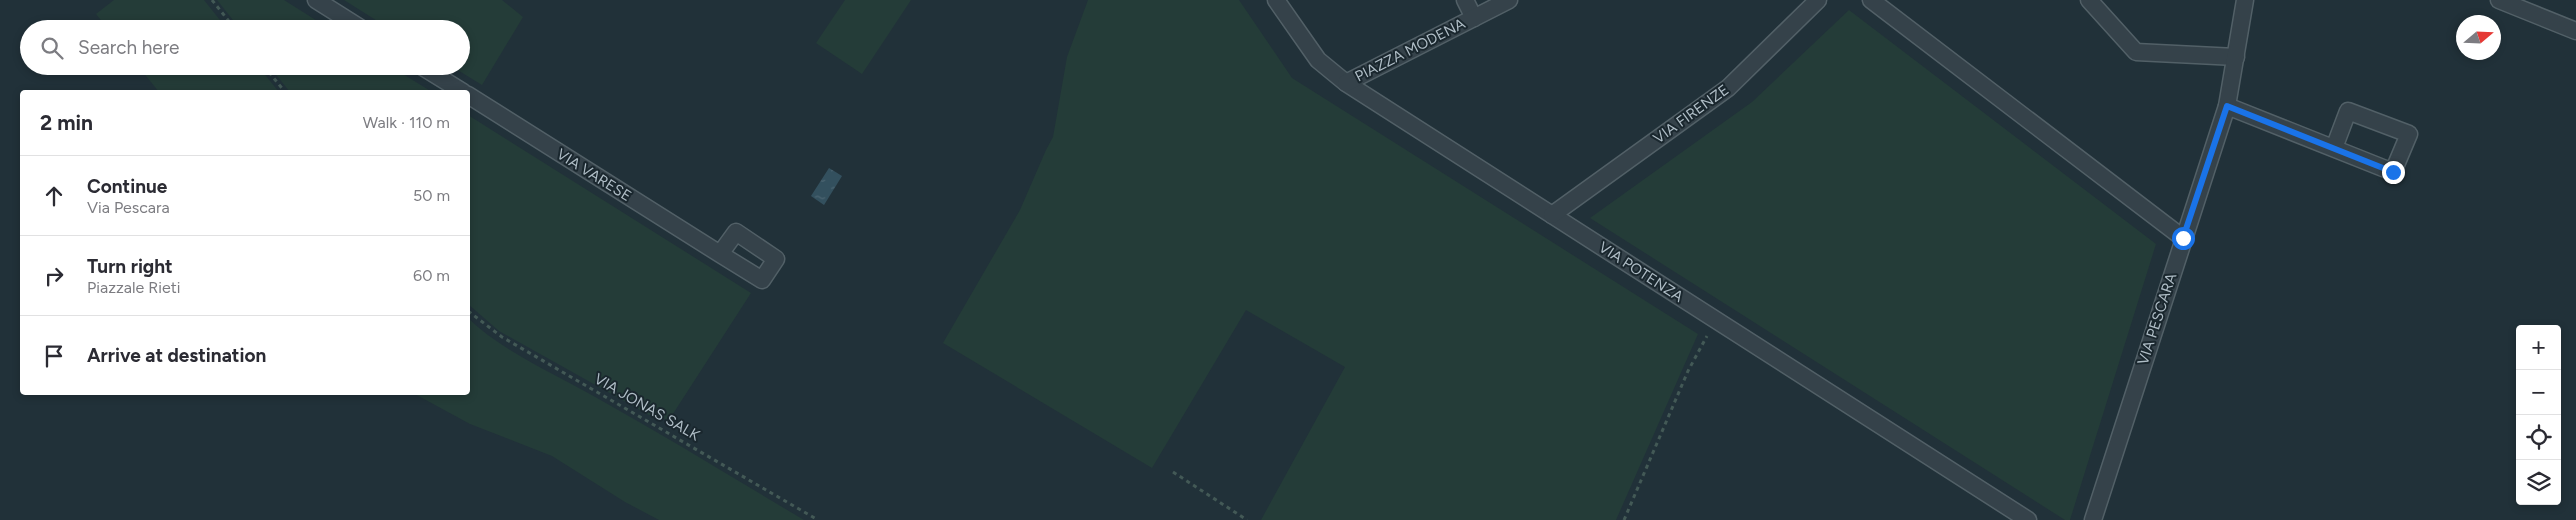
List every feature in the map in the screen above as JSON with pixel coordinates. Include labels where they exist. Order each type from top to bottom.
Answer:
[{"type":"street","points":[[316,0],[348,20]]},
{"type":"street","name":"VIA POTENZA","points":[[1276,0],[1318,60],[1346,83],[2028,520]]},
{"type":"street","name":"PIAZZA MODENA","points":[[1465,0],[1474,18]]},
{"type":"street","name":"PIAZZA MODENA","points":[[1346,83],[1509,0]]},
{"type":"street","name":"VIA FIRENZE","points":[[1552,215],[1728,88],[1818,0]]},
{"type":"street","points":[[1871,0],[2183,238]]},
{"type":"street","points":[[2089,0],[2136,52],[2236,57]]},
{"type":"street","name":"VIA PESCARA","points":[[2092,520],[2227,106],[2245,0]]},
{"type":"street","points":[[2499,0],[2576,31]]},
{"type":"street","points":[[436,75],[460,90]]},
{"type":"street","name":"VIA VARESE","points":[[470,96],[720,254]]},
{"type":"street","points":[[2227,106],[2393,172],[2409,134],[2348,111],[2334,148]]},
{"type":"path","points":[[212,0],[228,20]]},
{"type":"path","points":[[271,75],[283,90]]},
{"type":"path","name":"VIA JONAS SALK","points":[[470,313],[502,337],[818,520]]},
{"type":"path","points":[[1624,520],[1688,371],[1716,320]]},
{"type":"path","points":[[1173,472],[1247,520]]},
{"type":"green space","points":[[114,0],[204,0],[220,20],[101,20],[96,14]]},
{"type":"green space","points":[[217,0],[284,0],[316,20],[233,20]]},
{"type":"green space","points":[[344,0],[502,0],[523,17],[482,85],[466,75],[470,75],[470,20],[376,20]]},
{"type":"green space","points":[[845,0],[911,0],[862,74],[816,43]]},
{"type":"green space","points":[[1088,0],[1239,0],[1292,78],[1698,334],[1616,520],[1261,520],[1345,367],[1246,310],[1152,468],[943,343],[1020,210],[1053,137],[1067,57]]},
{"type":"green space","points":[[1849,10],[2156,244],[2070,520],[2065,520],[1590,218],[1752,102]]},
{"type":"green space","points":[[145,75],[265,75],[277,90],[157,90]]},
{"type":"green space","points":[[276,75],[405,75],[429,90],[288,90]]},
{"type":"green space","points":[[470,116],[751,293],[669,420],[649,415],[499,331],[470,306]]},
{"type":"green space","points":[[470,320],[513,352],[649,428],[804,520],[659,520],[625,502],[552,456],[470,424],[417,395],[470,395]]},
{"type":"water","points":[[829,168],[842,176],[824,205],[811,196]]},
{"type":"route","points":[[2183,238],[2227,106],[2393,172]]}]
